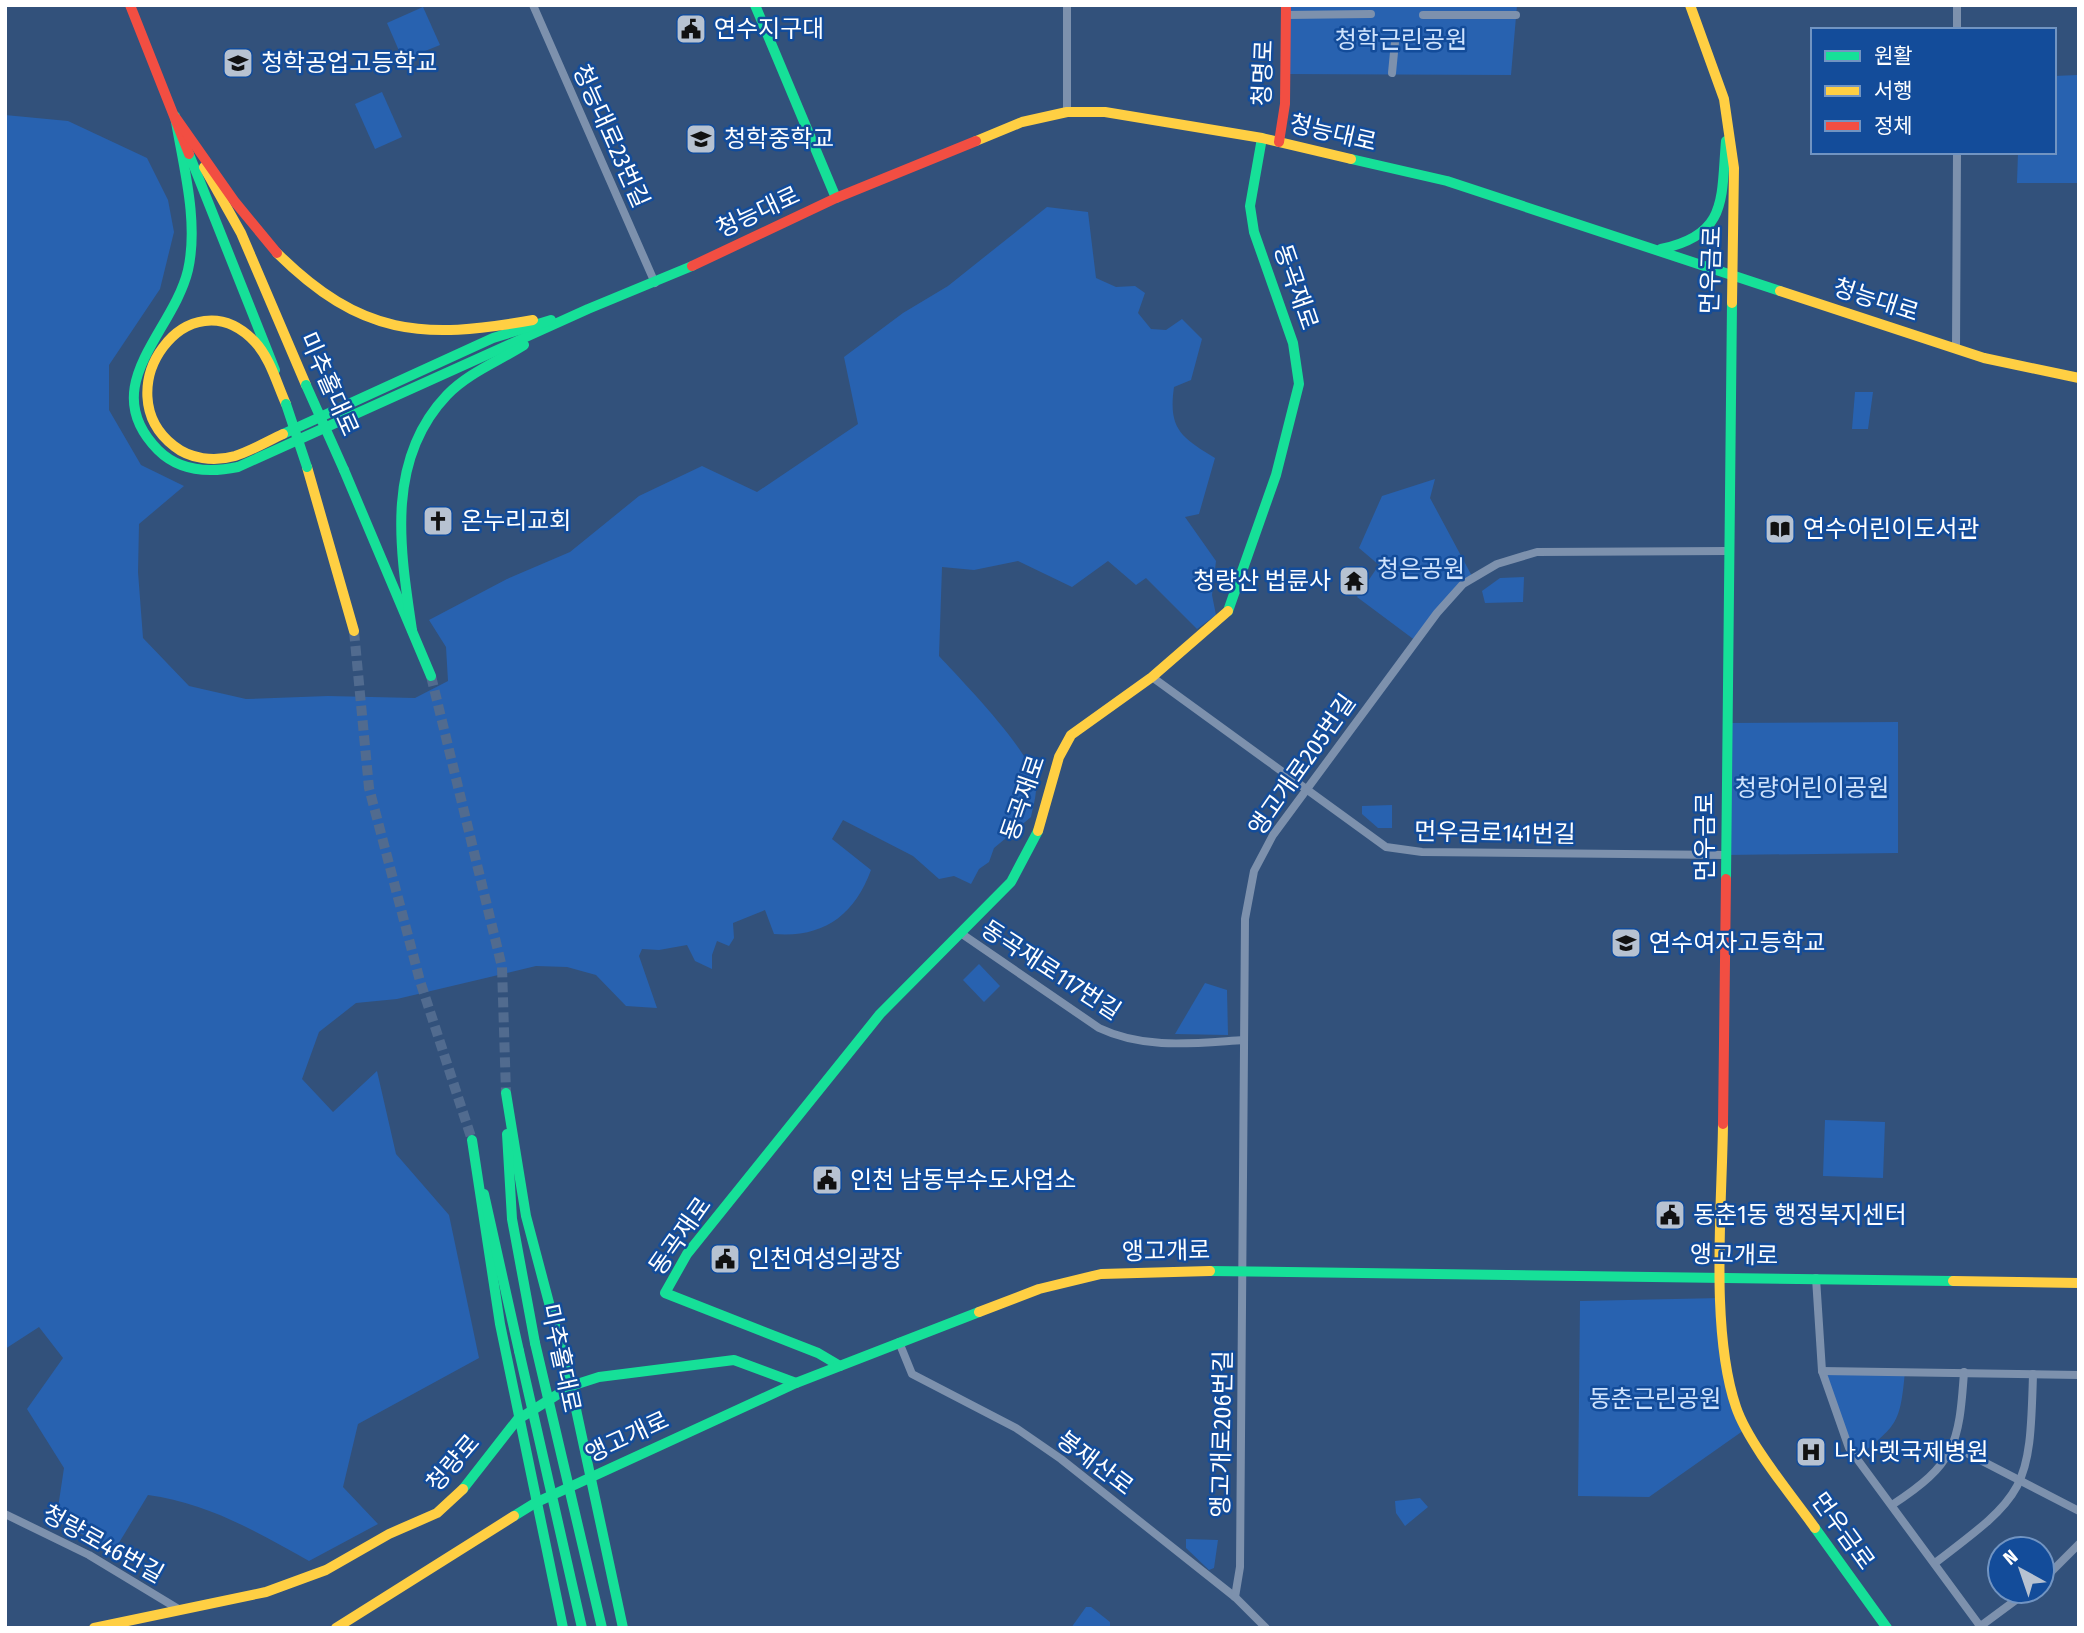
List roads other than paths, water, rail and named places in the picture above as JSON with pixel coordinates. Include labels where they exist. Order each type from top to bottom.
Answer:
[{"type":"main road","name":"미추홀대로","points":[[131,5],[268,347],[307,467],[354,631]]},
{"type":"main road","points":[[755,5],[836,198]]},
{"type":"main road","name":"먼우금로","points":[[1690,5],[1724,99],[1734,169],[1721,1276],[1726,1371],[1737,1410],[1770,1465],[1887,1628]]},
{"type":"main road","name":"청명로","points":[[1279,142],[1285,104],[1286,10]]},
{"type":"main road","name":"청능대로","points":[[588,309],[655,282],[836,198],[1021,122],[1068,112],[1105,112],[1262,138],[1447,181],[1984,358],[2079,378]]},
{"type":"main road","name":"미추홀대로","points":[[175,116],[241,233],[431,676]]},
{"type":"main road","points":[[175,116],[271,248],[303,280],[331,300],[387,325],[440,331],[498,326],[588,309]]},
{"type":"main road","points":[[175,116],[192,238],[188,273],[172,308],[141,358],[133,399],[138,419],[147,437],[162,454],[178,464],[218,471],[238,467],[588,309]]},
{"type":"main road","points":[[1657,250],[1692,243],[1704,236],[1713,223],[1719,208],[1728,125]]},
{"type":"main road","name":"동곡재로","points":[[840,1366],[818,1353],[665,1293],[687,1254],[880,1014],[1012,882],[1036,837],[1059,757],[1071,734],[1152,677],[1229,610],[1262,522],[1296,402],[1298,363],[1270,271],[1254,232],[1250,206],[1262,138]]},
{"type":"main road","points":[[286,404],[255,341],[233,324],[205,318],[179,329],[171,337],[155,355],[147,376],[148,410],[156,427],[180,450],[213,460],[235,456],[493,338],[588,309]]},
{"type":"main road","points":[[412,630],[397,514],[405,470],[422,427],[449,394],[539,335],[588,309]]},
{"type":"main road","name":"미추홀대로","points":[[571,1386],[526,1216],[506,1093],[509,1192],[535,1343],[602,1628]]},
{"type":"main road","name":"미추홀대로","points":[[517,1420],[484,1242],[472,1140],[582,1628]]},
{"type":"main road","name":"앵고개로","points":[[337,1628],[535,1503],[796,1383],[1039,1289],[1101,1274],[1243,1270],[2079,1283]]},
{"type":"main road","name":"청량로","points":[[94,1628],[266,1592],[326,1570],[389,1534],[437,1513],[465,1487],[517,1420],[571,1386],[599,1377],[734,1360],[796,1383]]},
{"type":"main road","points":[[571,1386],[623,1628]]},
{"type":"main road","points":[[517,1420],[563,1628]]},
{"type":"street","name":"청능대로23번길","points":[[533,5],[655,282]]},
{"type":"street","points":[[1067,5],[1068,112]]},
{"type":"street","points":[[1957,5],[1957,28]]},
{"type":"street","points":[[1286,10],[1371,15]]},
{"type":"street","points":[[1423,15],[1516,15]]},
{"type":"street","points":[[1392,72],[1395,42]]},
{"type":"street","points":[[1956,349],[1957,154]]},
{"type":"street","name":"앵고개로205번길","points":[[1243,1270],[1245,919],[1254,871],[1273,835],[1437,613],[1463,584],[1497,564],[1537,552],[1728,551]]},
{"type":"street","name":"먼우금로141번길","points":[[1152,677],[1386,848],[1402,851],[1726,855]]},
{"type":"street","name":"동곡재로117번길","points":[[962,934],[1098,1028],[1117,1037],[1162,1044],[1244,1040]]},
{"type":"street","name":"앵고개로206번길","points":[[1235,1597],[1240,1567],[1243,1270]]},
{"type":"street","points":[[1816,1278],[1822,1371],[1849,1448],[1979,1627],[2009,1605]]},
{"type":"street","name":"봉재산로","points":[[899,1342],[912,1374],[1016,1428],[1061,1459],[1235,1597],[1266,1628]]},
{"type":"street","points":[[1822,1371],[2079,1375]]},
{"type":"street","points":[[1892,1505],[1936,1473],[1953,1446],[1961,1415],[1964,1372]]},
{"type":"street","points":[[1935,1563],[1994,1518],[2008,1504],[2022,1481],[2030,1444],[2033,1374]]},
{"type":"street","points":[[1953,1446],[2079,1511]]},
{"type":"street","name":"청량로46번길","points":[[5,1514],[54,1536],[180,1610]]},
{"type":"street","points":[[2056,1567],[2079,1545]]},
{"type":"tunnel","points":[[354,631],[369,788],[420,981],[472,1140]]},
{"type":"tunnel","points":[[431,676],[502,967],[506,1093]]},
{"type":"place","name":"연수지구대","points":[[691,29]]},
{"type":"place","name":"청학공업고등학교","points":[[238,63]]},
{"type":"place","name":"청학중학교","points":[[701,139]]},
{"type":"place","name":"온누리교회","points":[[438,521]]},
{"type":"place","name":"연수어린이도서관","points":[[1780,529]]},
{"type":"place","name":"청량산 법륜사","points":[[1354,581]]},
{"type":"place","name":"연수여자고등학교","points":[[1626,943]]},
{"type":"place","name":"인천 남동부수도사업소","points":[[827,1180]]},
{"type":"place","name":"동춘1동 행정복지센터","points":[[1670,1215]]},
{"type":"place","name":"인천여성의광장","points":[[725,1259]]},
{"type":"place","name":"나사렛국제병원","points":[[1811,1452]]},
{"type":"park label","name":"청학근린공원","points":[[1401,40]]},
{"type":"park label","name":"청은공원","points":[[1421,569]]},
{"type":"park label","name":"청량어린이공원","points":[[1812,788]]},
{"type":"park label","name":"동춘근린공원","points":[[1655,1399]]}]
